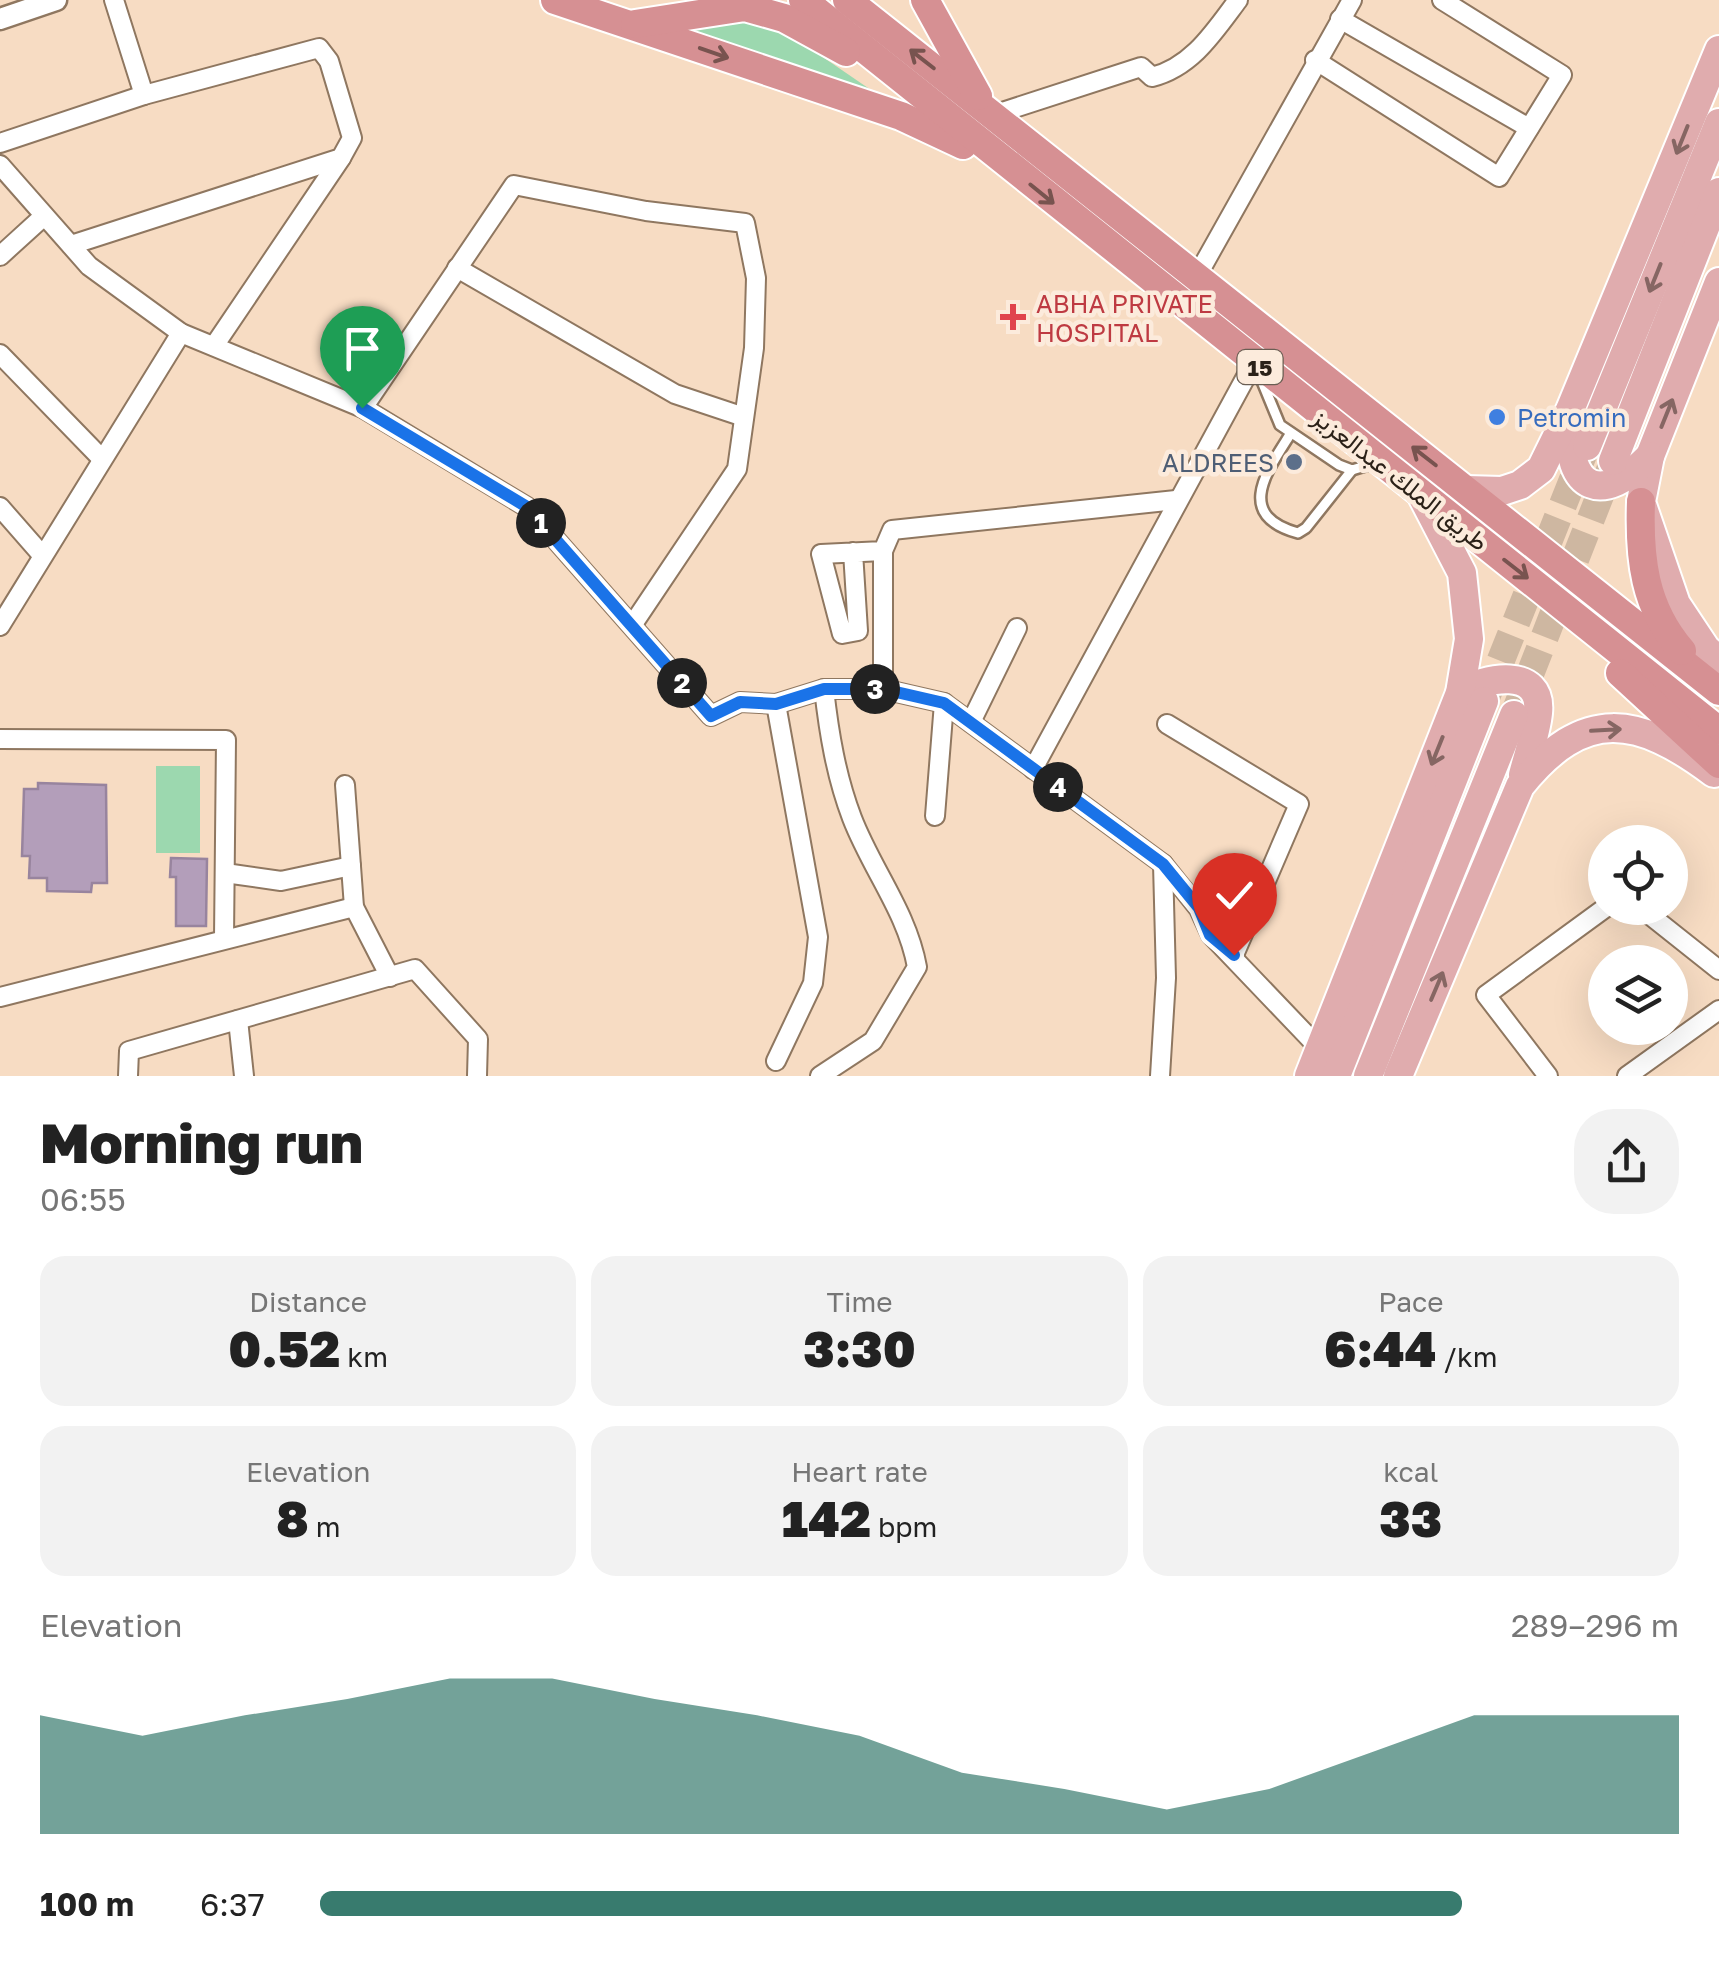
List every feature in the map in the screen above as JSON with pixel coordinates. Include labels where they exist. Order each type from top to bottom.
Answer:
[{"type":"highway","points":[[555,0],[902,116],[1008,166]]},
{"type":"highway","name":"طريق الملك عبدالعزيز","points":[[803,0],[1254,362],[1365,466],[1422,494],[1719,732]]},
{"type":"highway","name":"طريق الملك عبدالعزيز","points":[[847,0],[1719,689]]},
{"type":"highway","points":[[864,0],[885,30]]},
{"type":"highway","points":[[925,0],[990,113]]},
{"type":"highway","points":[[629,24],[745,7],[784,18],[900,80]]},
{"type":"highway","points":[[1640,502],[1639,558],[1652,604],[1678,647],[1719,689]]},
{"type":"highway","points":[[1576,616],[1624,677],[1719,764]]},
{"type":"main road","points":[[1467,490],[1502,491],[1520,485],[1541,470],[1570,410],[1719,50]]},
{"type":"main road","points":[[1586,446],[1719,124]]},
{"type":"main road","points":[[1613,461],[1719,192]]},
{"type":"main road","points":[[1719,282],[1650,456],[1640,502],[1676,604],[1706,649],[1719,660]]},
{"type":"main road","points":[[1570,410],[1568,453],[1581,476],[1611,488],[1628,479],[1650,456]]},
{"type":"main road","points":[[1309,1076],[1318,1047],[1472,697],[1462,573],[1422,494]]},
{"type":"main road","points":[[1336,1076],[1477,681],[1503,676],[1520,680],[1534,695],[1539,710],[1520,786],[1398,1076]]},
{"type":"main road","points":[[1368,1076],[1514,714]]},
{"type":"main road","points":[[1520,786],[1547,751],[1584,731],[1632,728],[1677,746],[1719,777]]},
{"type":"street","points":[[0,19],[56,0]]},
{"type":"street","points":[[114,0],[144,94]]},
{"type":"street","points":[[990,113],[1141,67],[1152,77],[1170,72],[1192,58],[1238,0]]},
{"type":"street","points":[[1197,276],[1352,0]]},
{"type":"street","points":[[1315,60],[1500,178],[1562,75],[1442,0]]},
{"type":"street","points":[[1340,19],[1529,128]]},
{"type":"street","points":[[0,143],[144,94],[320,48],[329,61],[352,138],[214,346]]},
{"type":"street","points":[[70,245],[341,158]]},
{"type":"street","points":[[0,164],[89,266],[181,332],[362,408],[527,507],[711,716],[740,702],[776,704],[824,689],[883,689],[944,703],[1163,864],[1199,908],[1210,935],[1234,955],[1318,1047]]},
{"type":"street","points":[[362,408],[514,184],[646,211],[745,223],[756,278],[754,348],[737,469],[634,624]]},
{"type":"street","points":[[0,256],[44,216]]},
{"type":"street","points":[[457,268],[676,394],[744,417]]},
{"type":"street","points":[[0,626],[181,332]]},
{"type":"street","points":[[0,354],[102,459]]},
{"type":"street","points":[[1033,769],[1254,362]]},
{"type":"street","points":[[883,689],[883,550],[892,530],[1176,500]]},
{"type":"street","points":[[0,508],[42,554]]},
{"type":"street","points":[[852,552],[883,550]]},
{"type":"street","points":[[971,722],[1017,628]]},
{"type":"street","points":[[820,1076],[873,1040],[918,967],[912,936],[852,820],[831,749],[824,689]]},
{"type":"street","points":[[935,816],[944,703]]},
{"type":"street","points":[[776,704],[818,937],[813,982],[776,1060]]},
{"type":"street","points":[[1167,724],[1299,804],[1234,955]]},
{"type":"street","points":[[0,739],[226,740],[224,938]]},
{"type":"street","points":[[346,785],[354,907],[390,976]]},
{"type":"street","points":[[1160,1076],[1166,978],[1163,864]]},
{"type":"street","points":[[225,872],[281,880],[351,866]]},
{"type":"street","points":[[0,997],[354,907]]},
{"type":"street","points":[[1548,1076],[1486,995],[1588,921]]},
{"type":"street","points":[[1662,925],[1719,970]]},
{"type":"street","points":[[128,1076],[128,1051],[415,970],[478,1039],[478,1076]]},
{"type":"street","points":[[1628,1076],[1719,1010]]},
{"type":"street","points":[[238,1020],[244,1076]]},
{"type":"lane","points":[[1254,362],[1280,425],[1365,466],[1298,533],[1288,530],[1262,508],[1258,495],[1263,477],[1291,432]]},
{"type":"green space","points":[[757,21],[779,27],[871,90],[682,30]]},
{"type":"green space","points":[[156,766],[200,766],[200,853],[156,853]]},
{"type":"building","points":[[38,783],[106,785],[107,883],[92,883],[91,892],[47,891],[47,878],[29,878],[30,856],[22,856],[24,789],[38,789]]},
{"type":"building","points":[[171,858],[207,859],[206,926],[176,926],[176,877],[170,877]]},
{"type":"tunnel","points":[[1485,700],[1584,452]]},
{"type":"tunnel","points":[[1514,715],[1612,465]]},
{"type":"place","name":"ABHA PRIVATE HOSPITAL","points":[[1013,317]]},
{"type":"place","name":"Petromin","points":[[1497,417]]},
{"type":"place","name":"ALDREES","points":[[1294,462]]},
{"type":"route","points":[[362,408],[527,507],[711,716],[740,702],[776,704],[824,689],[883,689],[944,703],[1163,864],[1199,908],[1210,935],[1234,955]]}]
